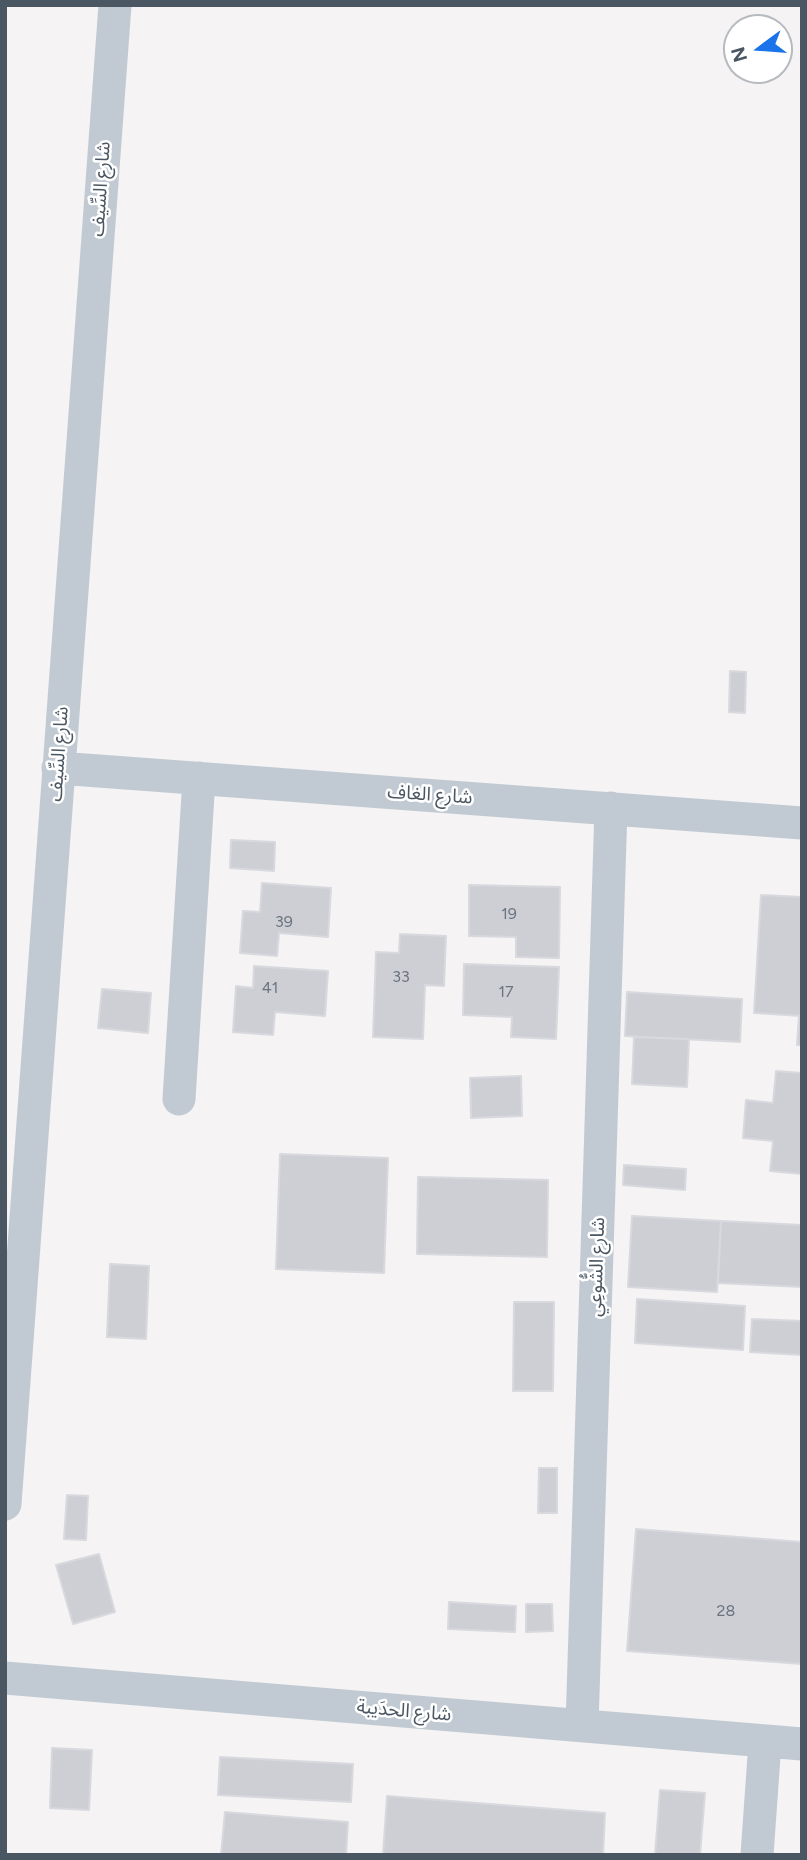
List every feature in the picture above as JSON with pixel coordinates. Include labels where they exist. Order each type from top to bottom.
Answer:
[{"type":"street","name":"شارع السِّيف","points":[[5,1504],[115,5]]},
{"type":"street","name":"شارع الغاف","points":[[58,768],[802,823]]},
{"type":"street","points":[[179,1099],[200,778]]},
{"type":"street","name":"شارع الشُّوعِي","points":[[582,1726],[611,808]]},
{"type":"street","name":"شارع الحدَيبة","points":[[5,1678],[802,1744]]},
{"type":"street","points":[[757,1855],[765,1742]]},
{"type":"building","points":[[730,671],[746,672],[745,713],[729,712]]},
{"type":"building","points":[[231,840],[275,842],[274,871],[230,868]]},
{"type":"building","points":[[262,883],[331,888],[328,937],[279,933],[277,956],[240,953],[243,911],[260,912]]},
{"type":"building","points":[[469,885],[560,887],[559,958],[516,957],[516,937],[469,936]]},
{"type":"building","points":[[761,895],[802,897],[802,1016],[754,1013]]},
{"type":"building","points":[[400,934],[446,936],[444,986],[425,985],[423,1039],[373,1037],[376,952],[399,953]]},
{"type":"building","points":[[464,964],[559,967],[556,1039],[511,1037],[512,1017],[463,1015]]},
{"type":"building","points":[[254,966],[328,971],[325,1016],[275,1012],[273,1035],[233,1032],[236,986],[253,988]]},
{"type":"building","points":[[102,989],[151,993],[148,1033],[98,1028]]},
{"type":"building","points":[[627,992],[742,999],[740,1042],[625,1036]]},
{"type":"building","points":[[799,1016],[802,1016],[802,1045],[797,1045]]},
{"type":"building","points":[[634,1037],[689,1039],[687,1087],[632,1084]]},
{"type":"building","points":[[776,1071],[802,1073],[802,1174],[770,1171],[773,1141],[743,1138],[746,1100],[773,1103]]},
{"type":"building","points":[[521,1076],[522,1116],[471,1118],[470,1078]]},
{"type":"building","points":[[280,1154],[388,1158],[384,1273],[276,1269]]},
{"type":"building","points":[[624,1165],[686,1169],[685,1190],[623,1185]]},
{"type":"building","points":[[418,1177],[548,1180],[547,1257],[417,1254]]},
{"type":"building","points":[[632,1216],[721,1221],[717,1292],[628,1287]]},
{"type":"building","points":[[721,1221],[802,1225],[802,1287],[718,1283]]},
{"type":"building","points":[[110,1264],[149,1266],[146,1339],[107,1337]]},
{"type":"building","points":[[637,1299],[745,1306],[743,1350],[635,1343]]},
{"type":"building","points":[[514,1302],[554,1302],[553,1391],[513,1391]]},
{"type":"building","points":[[752,1319],[802,1321],[802,1355],[750,1352]]},
{"type":"building","points":[[539,1468],[557,1468],[557,1513],[538,1513]]},
{"type":"building","points":[[67,1495],[88,1496],[86,1540],[64,1539]]},
{"type":"building","points":[[636,1529],[802,1542],[802,1664],[627,1651]]},
{"type":"building","points":[[99,1554],[115,1612],[73,1624],[56,1565]]},
{"type":"building","points":[[449,1602],[516,1606],[515,1632],[448,1629]]},
{"type":"building","points":[[526,1604],[552,1604],[553,1631],[526,1632]]},
{"type":"building","points":[[52,1748],[92,1750],[89,1810],[50,1808]]},
{"type":"building","points":[[220,1757],[353,1764],[351,1802],[218,1795]]},
{"type":"building","points":[[660,1790],[705,1793],[700,1855],[655,1855]]},
{"type":"building","points":[[387,1796],[605,1813],[603,1855],[383,1855]]},
{"type":"building","points":[[225,1812],[348,1822],[346,1855],[221,1855]]}]
